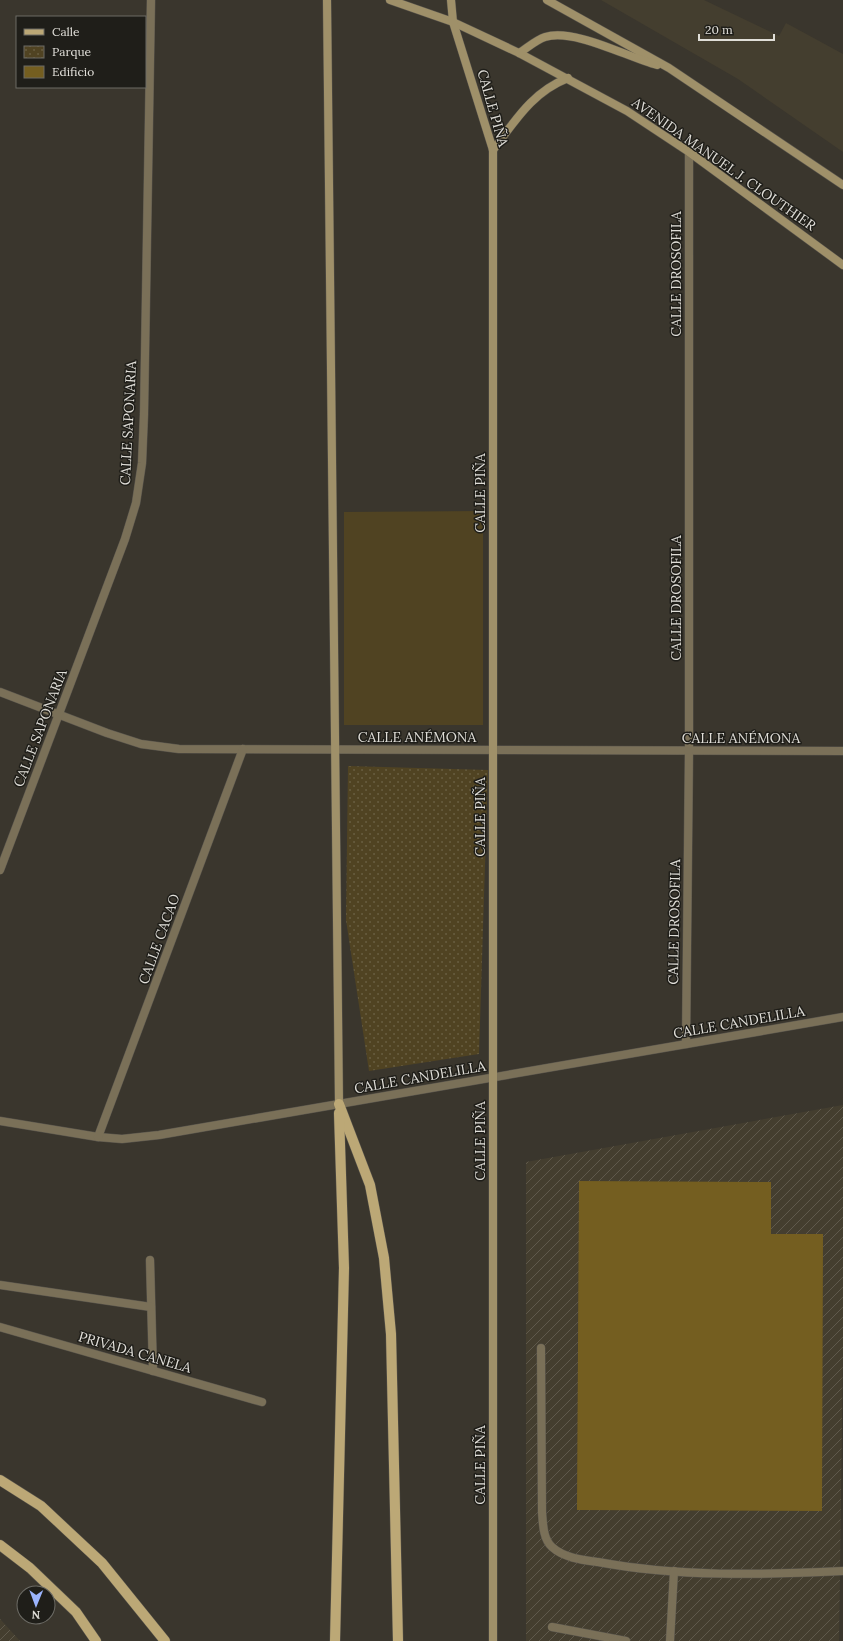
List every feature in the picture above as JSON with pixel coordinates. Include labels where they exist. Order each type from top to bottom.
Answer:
[{"type":"main road","points":[[327,0],[339,1104],[344,1268],[335,1641]]},
{"type":"main road","name":"AVENIDA MANUEL J. CLOUTHIER","points":[[390,0],[453,22],[568,78],[627,111],[689,152],[843,264]]},
{"type":"main road","name":"CALLE PIÑA","points":[[451,0],[453,22],[493,150],[493,1641]]},
{"type":"main road","points":[[547,0],[669,68],[843,185]]},
{"type":"main road","points":[[519,53],[544,37],[561,34],[585,39],[638,60],[669,68]]},
{"type":"main road","points":[[493,150],[535,97],[568,78]]},
{"type":"main road","points":[[339,1104],[370,1186],[384,1258],[391,1334],[398,1641]]},
{"type":"main road","points":[[0,1480],[41,1506],[102,1563],[165,1641]]},
{"type":"main road","points":[[0,1545],[30,1568],[76,1612],[96,1641]]},
{"type":"street","name":"CALLE SAPONARIA","points":[[0,870],[125,539],[136,503],[142,463],[151,0]]},
{"type":"street","name":"CALLE DROSOFILA","points":[[686,1044],[689,751],[689,152]]},
{"type":"street","name":"CALLE ANÉMONA","points":[[0,692],[107,733],[141,744],[179,749],[843,751]]},
{"type":"street","name":"CALLE CACAO","points":[[98,1137],[243,749]]},
{"type":"street","name":"CALLE CANDELILLA","points":[[0,1121],[98,1137],[122,1139],[159,1135],[843,1017]]},
{"type":"street","points":[[150,1260],[153,1371]]},
{"type":"street","points":[[0,1285],[151,1306]]},
{"type":"street","name":"PRIVADA CANELA","points":[[0,1327],[262,1402]]},
{"type":"street","points":[[541,1348],[542,1512],[544,1533],[552,1546],[573,1558],[624,1567],[674,1571],[760,1574],[843,1571]]},
{"type":"street","points":[[670,1641],[674,1571]]},
{"type":"street","points":[[552,1627],[626,1641]]},
{"type":"shaded area","points":[[601,0],[704,0],[779,36],[786,23],[843,54],[843,152],[738,79]]},
{"type":"shaded area","points":[[843,1105],[843,1348],[839,1641],[526,1641],[526,1162]]},
{"type":"shaded area","points":[[0,1619],[1,1620],[20,1641],[0,1641]]},
{"type":"green space","points":[[483,511],[483,725],[344,725],[344,512]]},
{"type":"green space","points":[[348,766],[488,770],[479,1054],[369,1071],[346,920]]},
{"type":"building","points":[[579,1181],[771,1182],[771,1234],[823,1234],[822,1511],[577,1510]]}]
